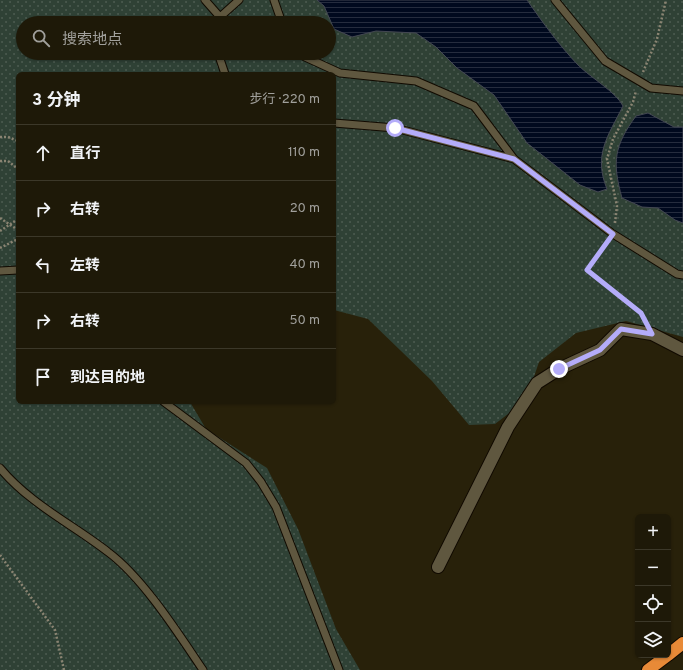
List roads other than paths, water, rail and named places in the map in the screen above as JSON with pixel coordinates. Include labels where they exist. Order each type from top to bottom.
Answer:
[{"type":"highway","points":[[671,653],[683,643]]},
{"type":"highway","points":[[648,670],[664,658]]},
{"type":"street","points":[[438,567],[508,427],[537,383],[559,369],[600,350],[621,329],[652,334],[683,350]]},
{"type":"lane","points":[[205,0],[217,16]]},
{"type":"lane","points":[[224,16],[239,0]]},
{"type":"lane","points":[[274,0],[280,16]]},
{"type":"lane","points":[[555,0],[605,61],[651,88],[683,91]]},
{"type":"lane","points":[[220,60],[223,72]]},
{"type":"lane","points":[[314,60],[340,72],[416,81],[474,106],[514,159],[613,234],[676,274],[683,275]]},
{"type":"lane","points":[[336,123],[395,128],[514,159]]},
{"type":"lane","points":[[0,271],[16,270]]},
{"type":"lane","points":[[167,404],[246,463],[261,482],[276,507],[339,670]]},
{"type":"lane","points":[[0,468],[38,505],[109,552],[124,565],[137,579],[203,670]]},
{"type":"water","points":[[317,0],[527,0],[551,34],[578,65],[603,85],[620,101],[623,106],[608,136],[602,156],[601,166],[607,189],[598,192],[580,185],[527,143],[494,95],[457,68],[436,47],[416,33],[376,31],[352,37],[336,30],[336,16],[328,16],[324,6]]},
{"type":"water","points":[[648,113],[674,127],[683,127],[683,223],[675,220],[658,208],[642,207],[622,198],[616,164],[619,146],[623,136],[636,116]]}]
